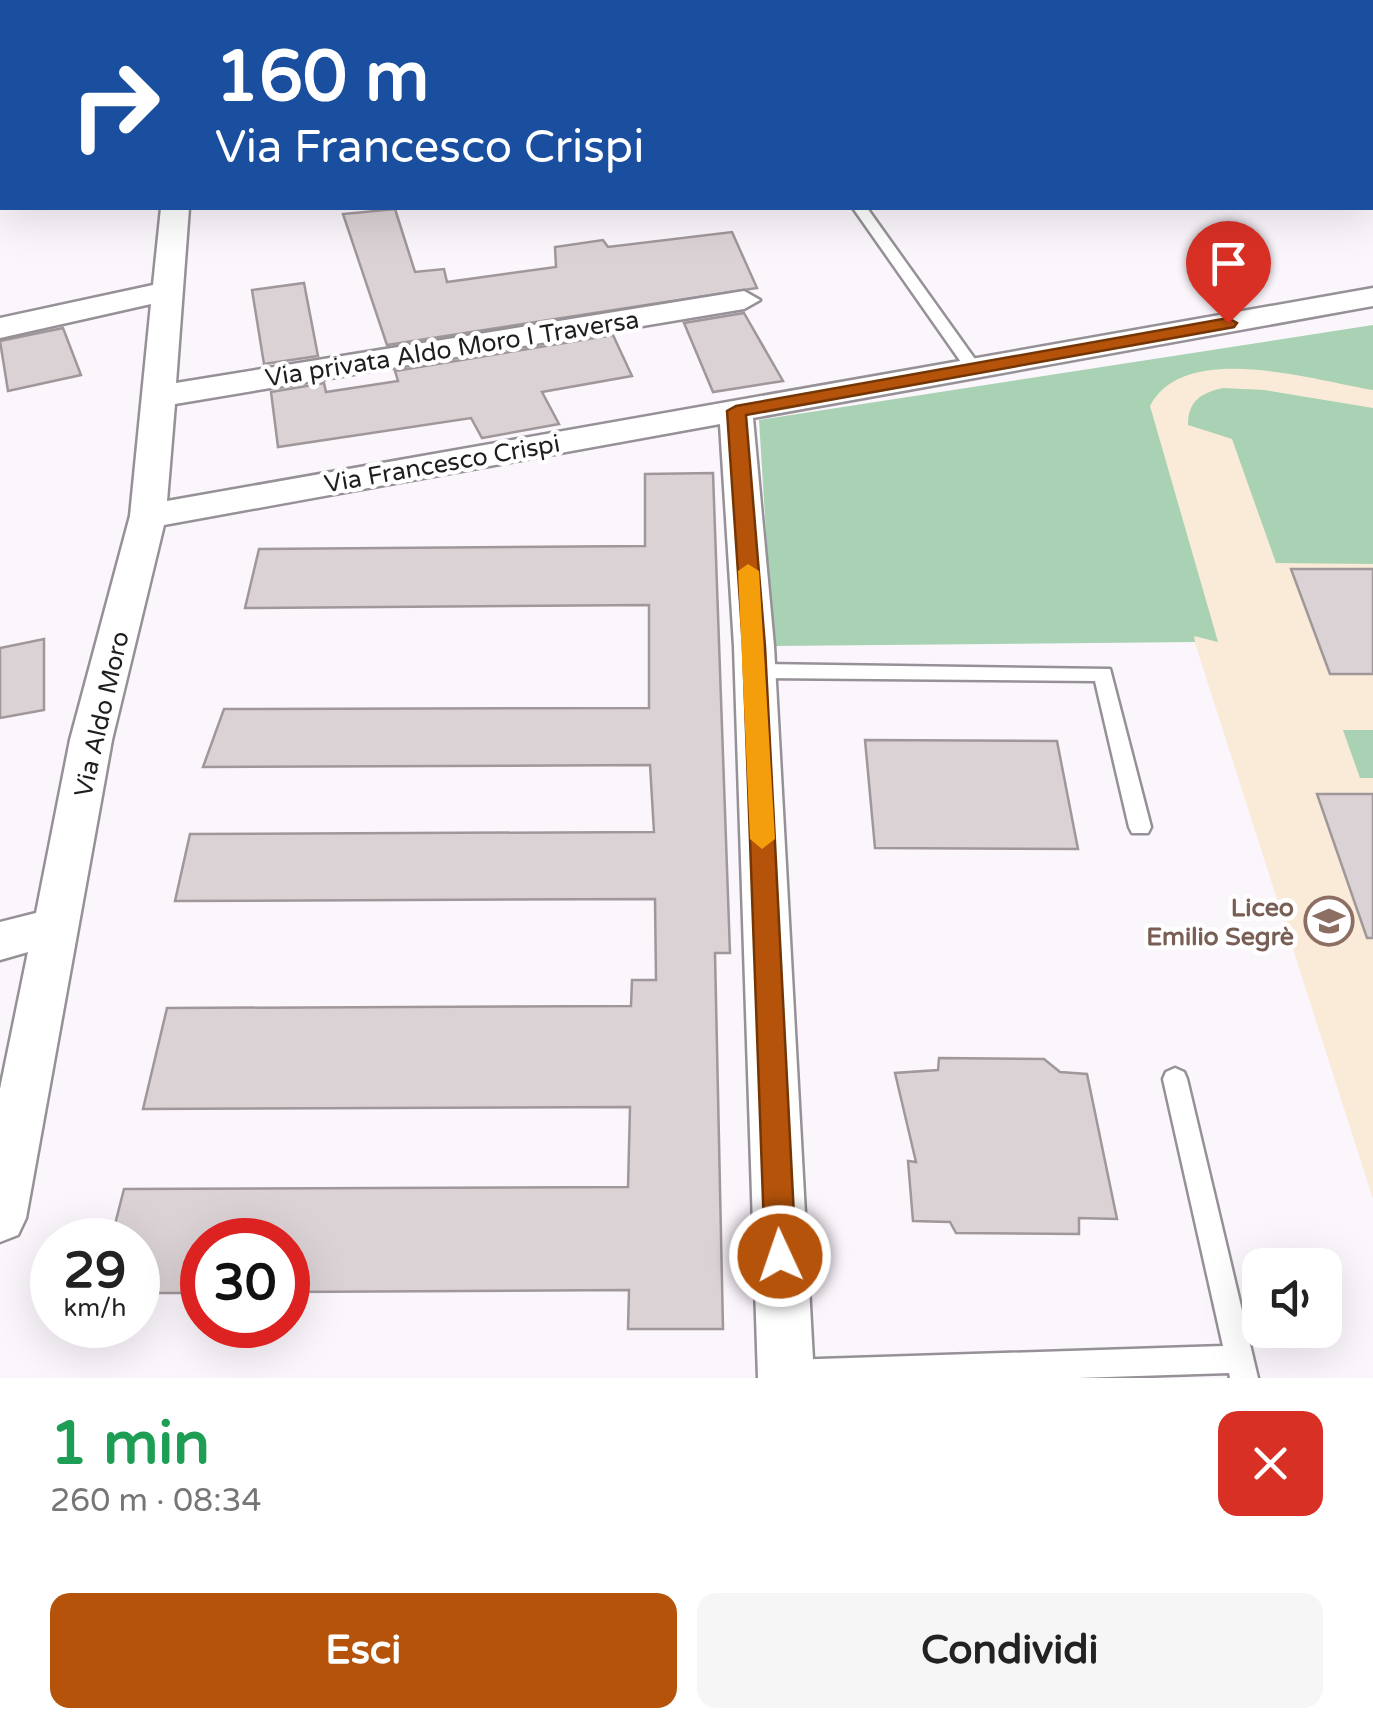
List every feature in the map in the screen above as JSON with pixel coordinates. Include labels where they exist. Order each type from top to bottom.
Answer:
[{"type":"street","name":"Via Aldo Moro","points":[[0,1218],[92,740],[148,516],[175,210]]},
{"type":"street","points":[[0,328],[170,290]]},
{"type":"street","name":"Via Francesco Crispi","points":[[148,516],[1373,297]]},
{"type":"street","name":"Via privata Aldo Moro I Traversa","points":[[160,396],[744,300]]},
{"type":"street","points":[[736,411],[755,671],[786,1376]]},
{"type":"street","points":[[0,941],[58,924]]},
{"type":"lane","points":[[861,210],[974,369]]},
{"type":"lane","points":[[755,671],[1103,674],[1140,827]]},
{"type":"lane","points":[[786,1376],[1242,1369],[1175,1079]]},
{"type":"shaded area","name":"Liceo Emilio Segrè","points":[[1373,325],[1373,1199],[1107,368]]},
{"type":"green space","points":[[1373,325],[1373,390],[1285,373],[1220,369],[1191,374],[1167,386],[1150,406],[1218,642],[1194,636],[1195,642],[773,646],[759,420]]},
{"type":"green space","points":[[1223,388],[1264,390],[1373,408],[1373,564],[1276,563],[1232,439],[1188,425],[1190,410],[1197,399]]},
{"type":"green space","points":[[1343,730],[1373,730],[1373,778],[1360,778]]},
{"type":"building","points":[[395,210],[415,272],[444,269],[447,282],[556,267],[555,247],[603,240],[608,247],[732,232],[757,288],[387,345],[343,214]]},
{"type":"building","points":[[304,283],[318,356],[264,364],[252,290]]},
{"type":"building","points":[[744,313],[783,381],[713,392],[684,323]]},
{"type":"building","points":[[63,328],[81,375],[8,391],[0,341]]},
{"type":"building","points":[[613,335],[632,376],[542,392],[559,424],[482,438],[471,418],[278,447],[271,392],[324,383],[326,392],[398,381],[395,371]]},
{"type":"building","points":[[713,473],[730,953],[715,953],[723,1329],[628,1329],[629,1290],[310,1292],[310,1218],[180,1218],[180,1293],[160,1293],[160,1218],[117,1218],[124,1189],[628,1187],[630,1107],[143,1109],[167,1008],[631,1006],[632,980],[656,980],[655,899],[175,901],[190,834],[654,832],[650,765],[203,767],[224,709],[649,708],[649,605],[245,608],[259,549],[645,546],[645,474]]},
{"type":"building","points":[[1291,569],[1373,569],[1373,674],[1330,674]]},
{"type":"building","points":[[44,639],[44,710],[0,718],[0,648]]},
{"type":"building","points":[[865,740],[1057,741],[1078,849],[875,848]]},
{"type":"building","points":[[1317,794],[1373,794],[1373,938],[1367,938]]},
{"type":"building","points":[[939,1058],[1044,1059],[1060,1072],[1087,1074],[1117,1219],[1079,1218],[1079,1234],[956,1233],[950,1222],[913,1221],[908,1161],[916,1162],[895,1073],[938,1070]]},
{"type":"slow traffic","points":[[748,571],[762,839]]},
{"type":"place","name":"Liceo Emilio Segrè","points":[[1329,921]]},
{"type":"route","points":[[780,1256],[754,646],[736,411],[1228,323]]}]
